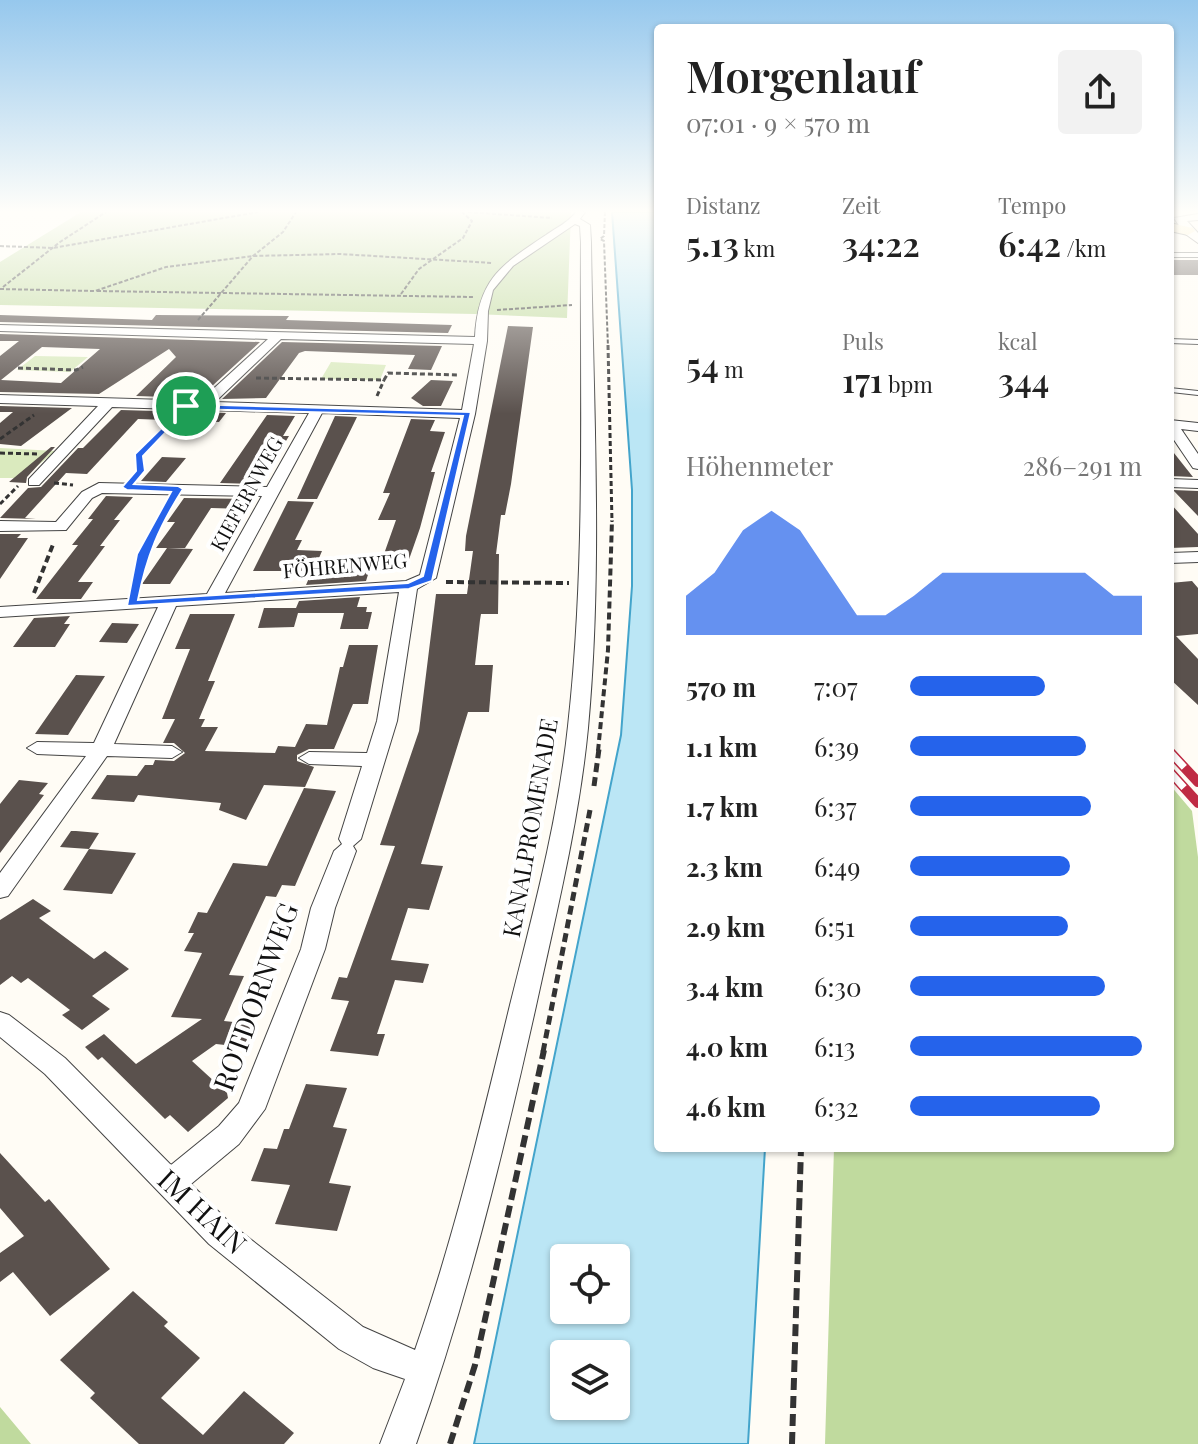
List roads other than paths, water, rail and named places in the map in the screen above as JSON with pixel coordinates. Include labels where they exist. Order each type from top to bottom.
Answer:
[{"type":"street","name":"FÖHRENWEG","points":[[0,612],[419,582],[468,414],[481,341],[483,304],[494,279]]},
{"type":"street","name":"KANALPROMENADE","points":[[398,1444],[426,1370],[502,1096],[556,863],[578,730],[588,583],[586,279]]},
{"type":"street","points":[[0,328],[481,341]]},
{"type":"street","points":[[202,407],[278,336]]},
{"type":"street","points":[[0,399],[468,414]]},
{"type":"street","points":[[34,482],[108,403]]},
{"type":"street","name":"KIEFERNWEG","points":[[213,598],[317,410]]},
{"type":"street","points":[[1174,424],[1198,427]]},
{"type":"street","points":[[1174,430],[1198,465]]},
{"type":"street","points":[[1174,483],[1198,484]]},
{"type":"street","points":[[0,526],[60,527],[87,495],[99,488],[272,492]]},
{"type":"street","points":[[1174,558],[1198,557]]},
{"type":"street","name":"ROTDORNWEG","points":[[171,1183],[229,1135],[251,1109],[313,949],[323,908],[377,760],[419,582]]},
{"type":"street","points":[[0,890],[102,748],[170,601]]},
{"type":"street","points":[[37,748],[172,752]]},
{"type":"street","points":[[309,758],[377,760]]},
{"type":"street","name":"IM HAIN","points":[[0,1022],[55,1066],[220,1234],[351,1338],[385,1356],[426,1370]]},
{"type":"lane","points":[[1174,341],[1198,342]]},
{"type":"lane","points":[[1174,390],[1198,393]]},
{"type":"water","points":[[617,279],[654,279],[654,1152],[765,1152],[748,1444],[474,1444],[621,735],[632,586],[632,490]]},
{"type":"railway","points":[[1174,756],[1198,782]]},
{"type":"railway","points":[[1174,776],[1198,803]]}]
